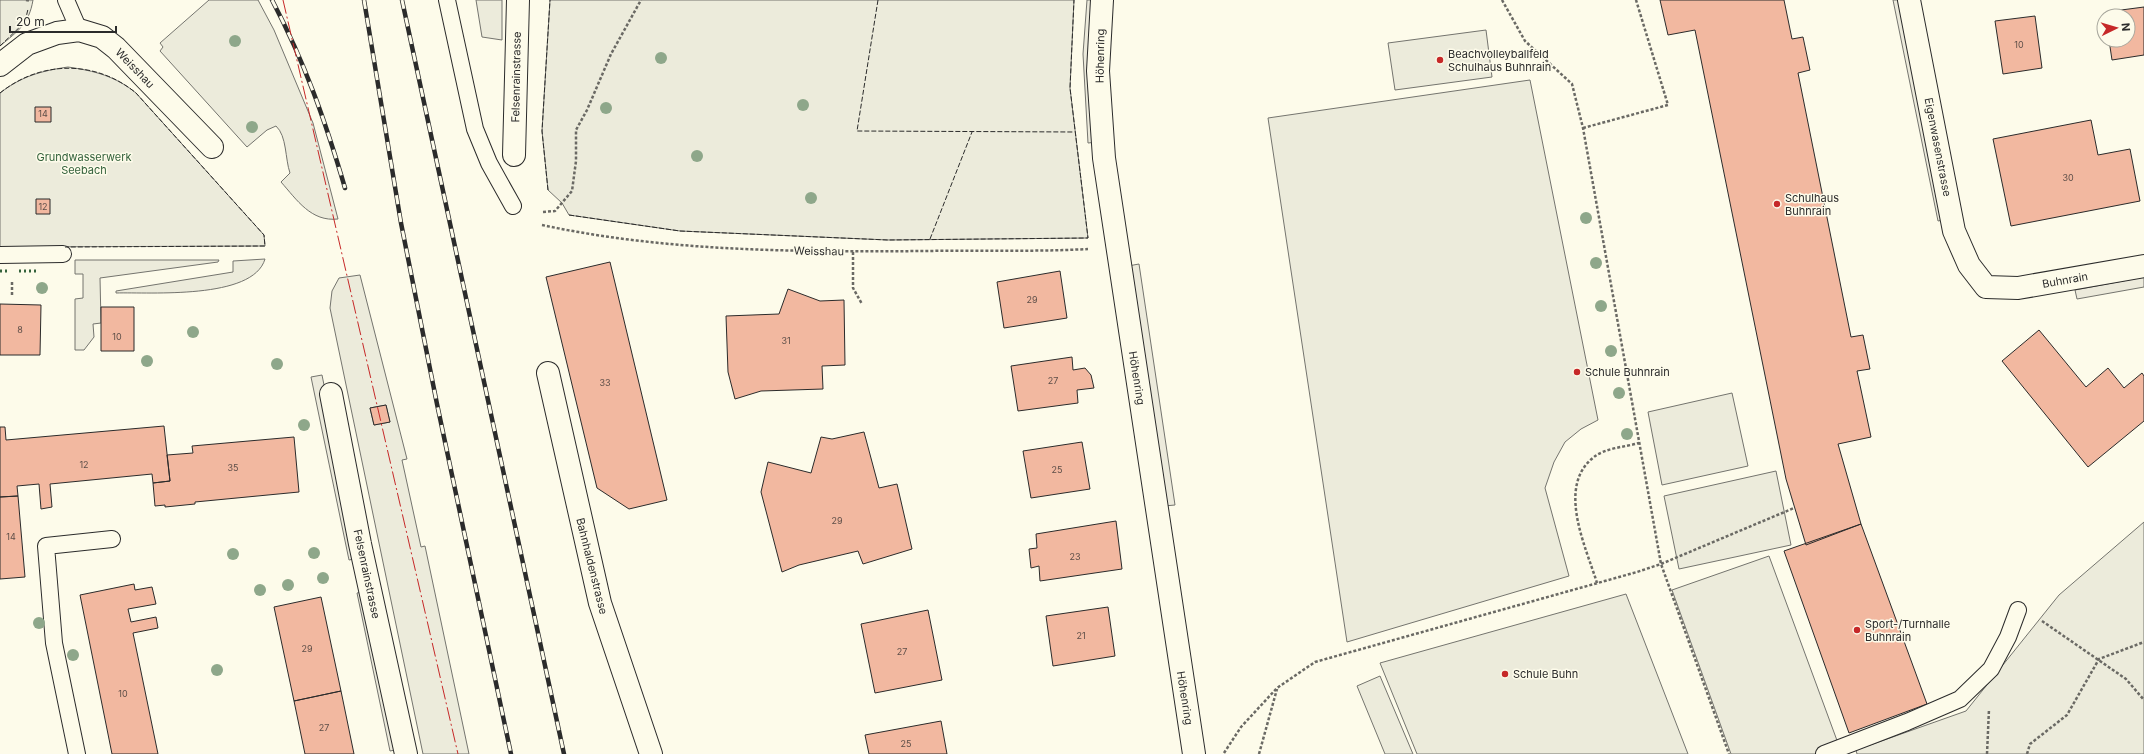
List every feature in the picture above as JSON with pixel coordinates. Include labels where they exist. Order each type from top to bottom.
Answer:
[{"type":"street","name":"Felsenrainstrasse","points":[[514,155],[518,0]]},
{"type":"street","name":"Höhenring","points":[[1102,0],[1098,71],[1104,158],[1194,754]]},
{"type":"street","name":"Eigenwasenstrasse","points":[[1909,0],[1954,231],[1970,265],[1986,287]]},
{"type":"street","name":"Weisshau","points":[[0,65],[27,44],[57,33],[79,30],[102,37],[116,48],[212,148]]},
{"type":"street","name":"Buhnrain","points":[[1986,287],[2018,288],[2144,266]]},
{"type":"street","name":"Bahnhaldenstrasse","points":[[548,373],[600,604],[651,754]]},
{"type":"street","name":"Felsenrainstrasse","points":[[331,394],[360,544],[406,754]]},
{"type":"lane","points":[[66,0],[79,30]]},
{"type":"lane","points":[[447,0],[475,129],[489,163],[513,206]]},
{"type":"lane","points":[[0,255],[63,254]]},
{"type":"lane","points":[[77,754],[54,643],[46,546],[112,539]]},
{"type":"lane","points":[[1824,754],[1960,699],[1991,669],[2008,637],[2018,610]]},
{"type":"path","points":[[26,0],[31,1]]},
{"type":"path","points":[[543,212],[555,211],[572,191],[576,161],[576,130],[587,110],[611,54],[641,0]]},
{"type":"path","points":[[1502,0],[1525,41],[1572,84],[1583,128],[1661,564],[1729,754]]},
{"type":"path","points":[[1583,128],[1668,105],[1636,0]]},
{"type":"path","name":"Weisshau","points":[[542,225],[662,243],[722,249],[853,252],[1092,248]]},
{"type":"path","points":[[853,252],[853,288],[862,304]]},
{"type":"path","points":[[1597,583],[1574,503],[1576,483],[1584,466],[1595,456],[1639,444]]},
{"type":"path","points":[[1224,754],[1241,728],[1277,688],[1316,662],[1661,564],[1794,508]]},
{"type":"path","points":[[2018,610],[2044,621],[2099,659],[2126,679],[2144,700]]},
{"type":"path","points":[[2026,754],[2030,744],[2067,715],[2099,659],[2144,642]]},
{"type":"path","points":[[1987,754],[1991,669]]},
{"type":"path","points":[[1259,754],[1277,688]]},
{"type":"green space","points":[[0,0],[33,0],[26,21],[0,46]]},
{"type":"green space","points":[[209,0],[258,0],[274,30],[313,123],[338,219],[328,219],[312,213],[299,202],[281,182],[290,173],[284,142],[280,130],[276,126],[267,130],[247,147],[160,51],[163,47],[160,43]]},
{"type":"green space","points":[[476,0],[502,0],[502,40],[482,37]]},
{"type":"green space","points":[[550,0],[1074,0],[1070,88],[1088,238],[888,240],[680,231],[569,215],[562,203],[548,190],[542,131]]},
{"type":"green space","name":"Beachvolleyballfeld Schulhaus Buhnrain","points":[[1486,30],[1492,77],[1395,90],[1388,43]]},
{"type":"green space","name":"Grundwasserwerk Seebach","points":[[68,67],[87,70],[112,78],[136,93],[264,235],[265,246],[0,247],[0,93],[24,78],[49,70]]},
{"type":"green space","points":[[1530,80],[1598,420],[1581,429],[1565,442],[1554,462],[1545,488],[1569,576],[1347,642],[1268,118]]},
{"type":"green space","points":[[265,259],[257,272],[241,281],[222,288],[175,293],[116,293],[116,291],[233,272],[233,261]]},
{"type":"green space","points":[[75,260],[219,260],[218,262],[100,278],[101,323],[93,324],[94,337],[84,350],[75,350],[75,299],[83,298],[83,274],[75,274]]},
{"type":"green space","points":[[360,275],[407,459],[402,460],[421,547],[425,546],[469,754],[423,754],[330,308],[332,291],[339,278]],"holes":[[[386,405],[390,422],[374,425],[370,408]]]},
{"type":"green space","points":[[1732,393],[1748,466],[1662,485],[1648,412]]},
{"type":"green space","points":[[1776,471],[1791,545],[1679,569],[1664,496]]},
{"type":"green space","points":[[2144,522],[2144,754],[1857,754],[1856,750],[1966,711],[2059,595]]},
{"type":"green space","points":[[1769,556],[1842,754],[1731,754],[1672,590]]},
{"type":"green space","name":"Schule Buhn","points":[[1626,594],[1688,754],[1417,754],[1380,663]]},
{"type":"green space","points":[[1380,676],[1413,754],[1385,754],[1357,686]]},
{"type":"shaded area","points":[[1087,0],[1098,0],[1098,142],[1088,143],[1083,54]]},
{"type":"shaded area","points":[[1893,0],[1904,0],[1948,219],[1938,221]]},
{"type":"shaded area","points":[[1139,264],[1175,505],[1164,506],[1128,266]]},
{"type":"shaded area","points":[[2144,277],[2144,287],[2077,299],[2075,290]]},
{"type":"shaded area","points":[[322,375],[359,558],[349,560],[311,377]]},
{"type":"shaded area","points":[[367,591],[400,749],[390,751],[357,593]]},
{"type":"building","name":"Schulhaus Buhnrain","points":[[1660,0],[1784,0],[1792,39],[1803,37],[1810,70],[1798,73],[1851,337],[1863,335],[1870,369],[1857,371],[1871,437],[1838,444],[1861,524],[1806,545],[1786,479],[1695,30],[1668,35]]},
{"type":"building","points":[[2144,7],[2144,55],[2112,60],[2110,48],[2136,48],[2136,8]]},
{"type":"building","points":[[2035,16],[2042,68],[2003,74],[1995,21]]},
{"type":"building","points":[[35,107],[51,107],[51,122],[35,122]]},
{"type":"building","points":[[2091,120],[2098,155],[2130,149],[2140,201],[2011,226],[1993,139]]},
{"type":"building","points":[[36,199],[50,199],[50,214],[36,214]]},
{"type":"building","points":[[610,262],[667,500],[629,509],[597,488],[546,277]]},
{"type":"building","points":[[1060,271],[1067,318],[1004,328],[997,282]]},
{"type":"building","points":[[788,289],[820,301],[844,300],[845,365],[822,366],[823,389],[761,391],[735,399],[728,372],[726,316],[779,314]]},
{"type":"building","points":[[0,304],[41,305],[40,355],[0,355]]},
{"type":"building","points":[[101,307],[134,307],[134,351],[101,351]]},
{"type":"building","points":[[2039,330],[2086,387],[2108,368],[2124,388],[2142,373],[2144,376],[2144,421],[2088,467],[2002,361]]},
{"type":"building","points":[[1072,357],[1073,370],[1085,368],[1091,375],[1094,388],[1077,390],[1078,403],[1018,411],[1011,366]]},
{"type":"building","points":[[386,405],[390,422],[374,425],[370,408]]},
{"type":"building","points":[[164,426],[170,481],[153,483],[152,474],[50,484],[52,507],[41,509],[39,484],[17,486],[18,496],[0,497],[0,427],[5,427],[6,440]]},
{"type":"building","points":[[864,432],[879,488],[897,484],[912,549],[863,564],[858,551],[799,565],[782,572],[761,492],[768,462],[811,473],[821,437],[832,439]]},
{"type":"building","points":[[294,437],[299,492],[195,502],[195,504],[165,507],[165,505],[155,506],[153,483],[170,481],[167,455],[193,453],[192,446]]},
{"type":"building","points":[[1082,442],[1090,489],[1031,498],[1023,451]]},
{"type":"building","points":[[18,496],[25,577],[0,579],[0,497]]},
{"type":"building","points":[[1116,521],[1122,569],[1040,581],[1039,566],[1031,568],[1029,549],[1037,548],[1036,534]]},
{"type":"building","name":"Sport-/Turnhalle Buhnrain","points":[[1861,524],[1927,704],[1849,733],[1784,551]]},
{"type":"building","points":[[134,584],[135,590],[152,587],[156,604],[128,609],[131,622],[156,617],[158,628],[133,633],[158,754],[112,754],[80,595]]},
{"type":"building","points":[[321,597],[341,691],[294,701],[274,607]]},
{"type":"building","points":[[1108,607],[1115,656],[1053,666],[1046,616]]},
{"type":"building","points":[[928,610],[942,680],[875,693],[861,624]]},
{"type":"building","points":[[341,691],[354,754],[305,754],[294,701]]},
{"type":"building","points":[[941,721],[947,754],[869,754],[865,735]]},
{"type":"railway","points":[[272,0],[295,46],[313,92],[330,139],[345,188]]},
{"type":"railway","points":[[364,0],[401,223],[437,404],[511,754]]},
{"type":"railway","points":[[402,0],[564,754]]},
{"type":"hedge","points":[[0,271],[8,271]]},
{"type":"hedge","points":[[19,271],[37,271]]},
{"type":"fence","points":[[548,190],[542,131],[550,0]]},
{"type":"fence","points":[[878,0],[857,131],[1074,132]]},
{"type":"fence","points":[[569,215],[680,231],[888,240],[1088,238],[1070,88],[1074,0]]},
{"type":"fence","points":[[0,46],[25,22],[28,9]]},
{"type":"fence","points":[[0,93],[16,82],[33,74],[68,68],[104,74],[120,82],[136,93],[264,235],[265,246],[65,247]]},
{"type":"fence","points":[[930,239],[972,132]]},
{"type":"power","points":[[283,0],[458,754]]},
{"type":"place","name":"Beachvolleyballfeld Schulhaus Buhnrain","points":[[1440,60]]},
{"type":"place","name":"Schulhaus Buhnrain","points":[[1777,204]]},
{"type":"place","name":"Schule Buhnrain","points":[[1577,372]]},
{"type":"place","name":"Sport-/Turnhalle Buhnrain","points":[[1857,630]]},
{"type":"place","name":"Schule Buhn","points":[[1505,674]]}]
